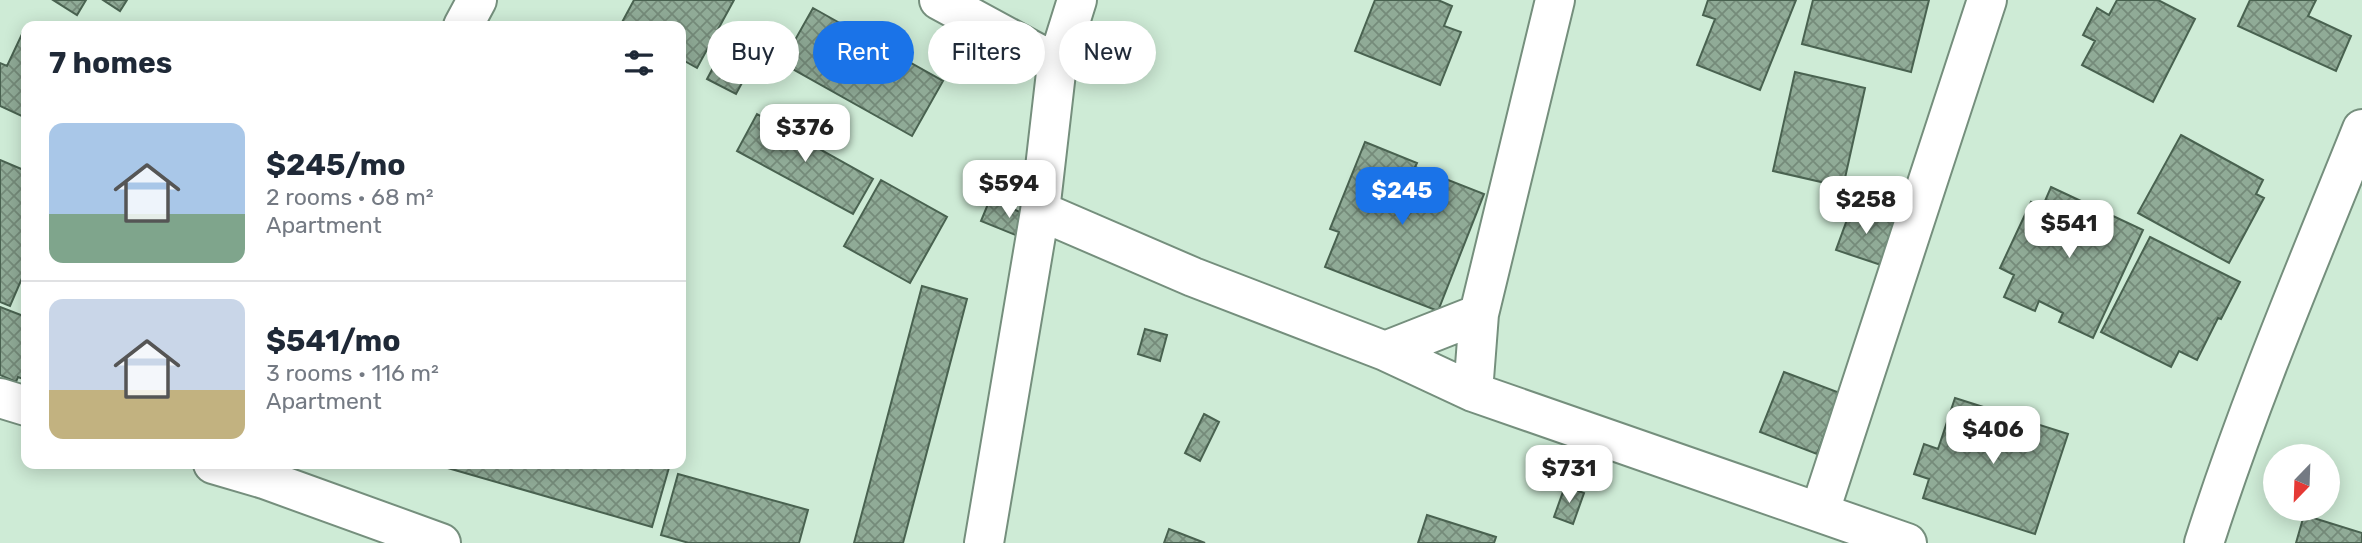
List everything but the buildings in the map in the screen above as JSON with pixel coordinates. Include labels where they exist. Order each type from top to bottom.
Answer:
[{"type":"street","points":[[466,21],[477,0]]},
{"type":"street","points":[[939,0],[1057,64]]},
{"type":"street","points":[[984,543],[1040,211],[1057,64],[1077,0]]},
{"type":"street","points":[[1473,392],[1479,314],[1555,0]]},
{"type":"street","points":[[1820,511],[1987,0]]},
{"type":"street","points":[[2204,543],[2281,331],[2362,129]]},
{"type":"street","points":[[1040,211],[1193,277],[1385,351],[1473,392],[1907,543]]},
{"type":"street","points":[[1385,351],[1479,314]]},
{"type":"street","points":[[0,398],[21,404]]},
{"type":"street","points":[[247,469],[267,472],[441,543]]}]
